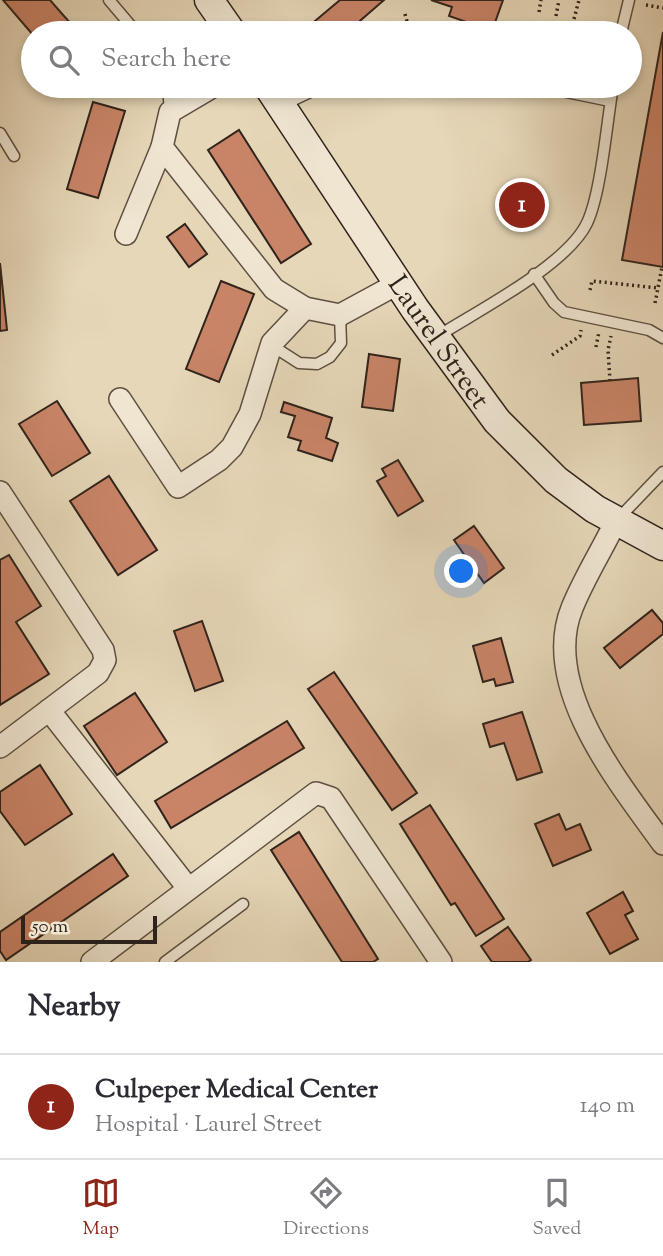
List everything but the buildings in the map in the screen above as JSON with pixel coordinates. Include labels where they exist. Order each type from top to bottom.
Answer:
[{"type":"street","points":[[209,0],[224,21]]},
{"type":"street","points":[[126,234],[162,147],[170,112],[194,98]]},
{"type":"street","name":"Laurel Street","points":[[275,98],[436,337],[477,394],[521,447],[556,480],[616,521],[663,546]]},
{"type":"street","points":[[162,147],[274,289],[305,308],[340,314],[398,283]]},
{"type":"street","points":[[121,399],[178,487],[219,460],[241,434],[271,345],[305,308]]},
{"type":"street","points":[[0,492],[103,650],[105,660],[98,673],[0,747]]},
{"type":"street","points":[[616,521],[572,608],[565,654],[569,676],[602,758],[663,844]]},
{"type":"street","points":[[49,709],[188,888]]},
{"type":"street","points":[[92,962],[316,793],[324,793],[331,798],[431,959]]},
{"type":"lane","points":[[109,0],[127,21]]},
{"type":"lane","points":[[624,21],[629,0]]},
{"type":"lane","points":[[169,98],[170,112]]},
{"type":"lane","points":[[595,98],[610,101]]},
{"type":"lane","points":[[436,337],[534,274],[574,244],[587,224],[593,204],[611,98]]},
{"type":"lane","points":[[0,133],[15,156]]},
{"type":"lane","points":[[534,274],[554,303],[564,312],[649,330],[663,338]]},
{"type":"lane","points":[[271,345],[299,363],[317,364],[330,357],[341,343],[340,314]]},
{"type":"lane","points":[[616,521],[663,471]]},
{"type":"lane","points":[[165,962],[243,904]]},
{"type":"path","points":[[539,12],[541,0]]},
{"type":"path","points":[[556,16],[559,0]]},
{"type":"path","points":[[575,19],[579,0]]},
{"type":"path","points":[[646,5],[663,8]]},
{"type":"path","points":[[405,14],[407,21]]},
{"type":"path","points":[[655,303],[662,267]]},
{"type":"path","points":[[590,290],[592,281],[658,288]]},
{"type":"path","points":[[552,355],[580,336],[581,328]]},
{"type":"path","points":[[608,349],[610,381]]},
{"type":"place","name":"Culpeper Medical Center","points":[[522,205]]}]
